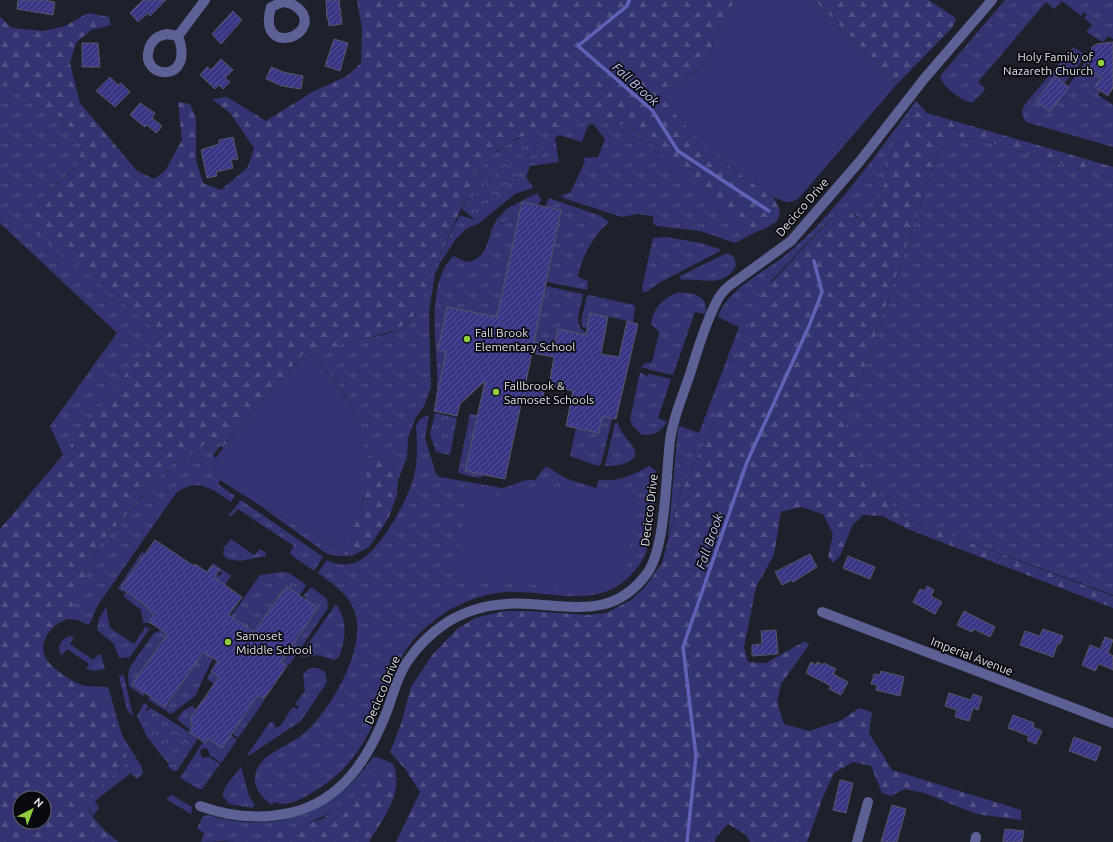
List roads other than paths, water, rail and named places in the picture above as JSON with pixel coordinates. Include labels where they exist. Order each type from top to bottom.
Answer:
[{"type":"street","points":[[178,36],[205,0]]},
{"type":"street","name":"Decicco Drive","points":[[200,806],[222,814],[260,818],[301,810],[320,801],[337,790],[352,776],[369,751],[377,735],[405,664],[428,637],[448,622],[483,607],[503,604],[528,604],[569,608],[598,607],[622,597],[637,584],[649,571],[657,552],[671,437],[676,415],[708,322],[720,295],[729,286],[791,241],[860,161],[924,80],[992,0]]},
{"type":"street","name":"Imperial Avenue","points":[[822,612],[1113,723]]},
{"type":"street","points":[[857,842],[868,802]]},
{"type":"waterway","name":"Fall Brook","points":[[629,0],[627,6],[578,46],[652,110],[678,151],[769,211]]},
{"type":"waterway","name":"Fall Brook","points":[[687,842],[696,756],[683,647],[747,462],[809,326],[822,292],[814,261]]},
{"type":"place","name":"Holy Family of Nazareth Church","points":[[1101,63]]},
{"type":"place","name":"Fall Brook Elementary School","points":[[467,339]]},
{"type":"place","name":"Fallbrook & Samoset Schools","points":[[496,392]]},
{"type":"place","name":"Samoset Middle School","points":[[228,642]]}]
